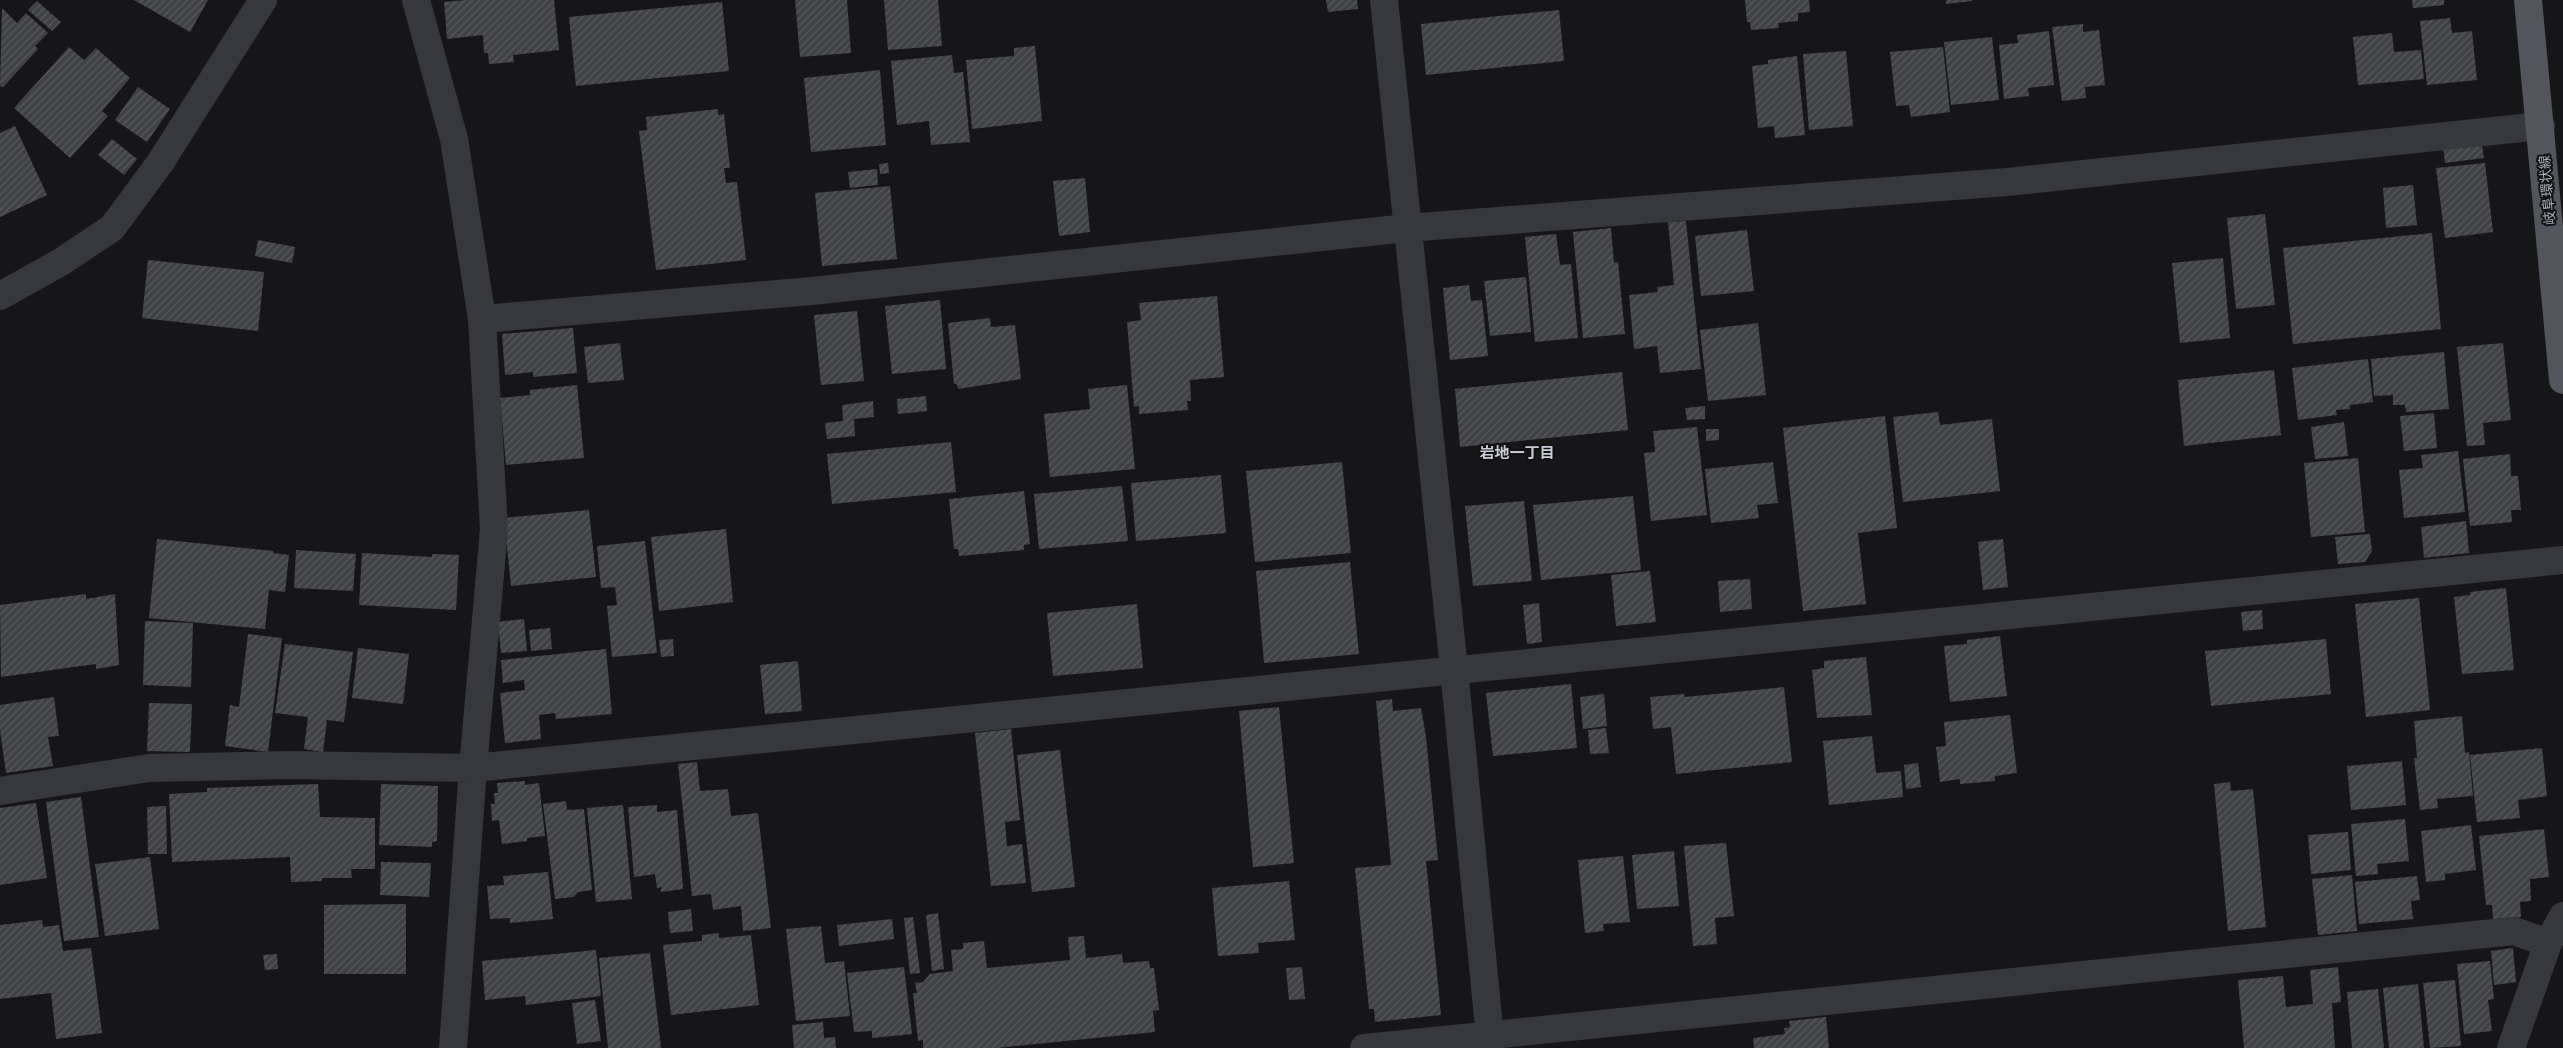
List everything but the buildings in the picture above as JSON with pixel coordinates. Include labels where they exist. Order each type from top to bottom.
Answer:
[{"type":"main road","name":"岐阜環状線","points":[[2528,0],[2542,126],[2563,380]]},
{"type":"street","points":[[0,296],[61,262],[112,228],[160,163],[263,0]]},
{"type":"street","points":[[416,0],[454,139],[482,319],[494,529],[473,768],[453,1048]]},
{"type":"street","points":[[1384,0],[1454,669],[1490,1042]]},
{"type":"street","points":[[482,319],[812,291],[1407,228],[2007,182],[2542,126]]},
{"type":"street","points":[[0,791],[149,768],[289,765],[473,768],[2563,560]]},
{"type":"street","points":[[2511,1048],[2548,943],[2563,916]]},
{"type":"street","points":[[1364,1048],[1490,1042],[2514,931],[2548,943]]},
{"type":"district","name":"岩地一丁目","points":[[1517,453]]}]
